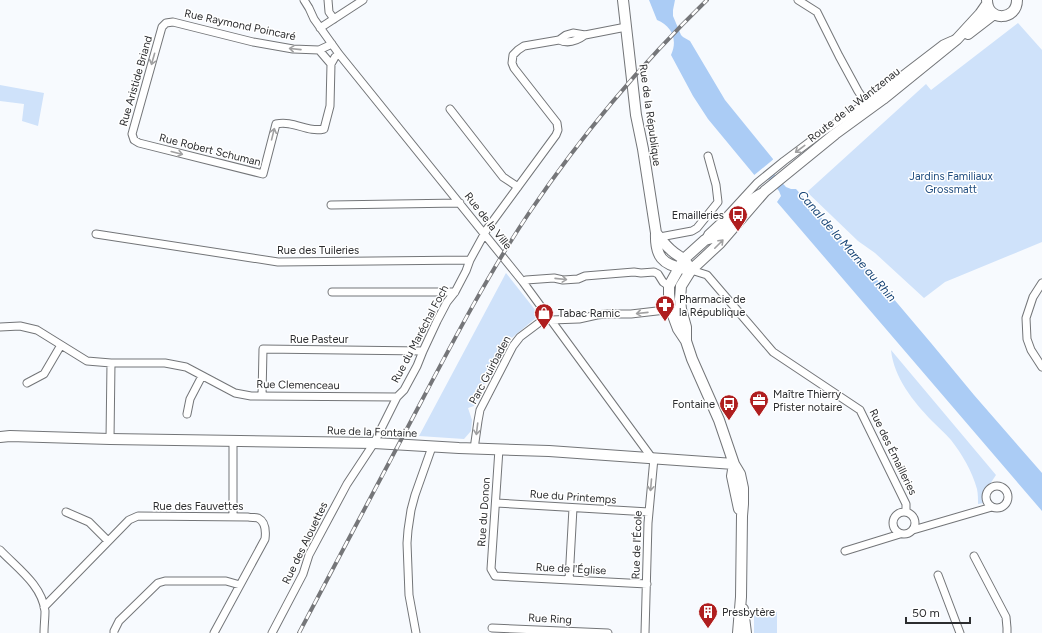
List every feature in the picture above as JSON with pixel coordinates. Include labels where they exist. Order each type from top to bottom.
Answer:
[{"type":"main road","name":"Rue de la République","points":[[623,0],[636,116],[658,235],[655,244],[659,255],[665,262],[679,268],[691,270]]},
{"type":"main road","points":[[994,14],[999,16],[1008,15],[1015,8],[1017,0]]},
{"type":"main road","name":"Route de la Wantzenau","points":[[957,39],[967,35],[994,14],[988,8],[987,2]]},
{"type":"main road","name":"Route de la Wantzenau","points":[[684,259],[705,240],[712,238],[748,202],[763,193],[835,134],[883,99],[957,39],[980,14],[987,2]]},
{"type":"main road","name":"Route de la Wantzenau","points":[[691,270],[720,243],[763,193]]},
{"type":"main road","points":[[658,235],[671,250],[684,259],[691,270],[681,286],[680,299],[676,309]]},
{"type":"main road","points":[[684,259],[669,286],[676,309],[686,327],[686,341],[692,359],[719,420],[734,464],[740,474],[743,488],[741,597],[738,633]]},
{"type":"main road","name":"Rue de la Fontaine","points":[[3,435],[110,439],[374,443],[432,447],[499,449],[734,464]]},
{"type":"main road","points":[[741,597],[746,633]]},
{"type":"street","name":"Rue de la Ville","points":[[304,0],[314,19],[339,54],[460,203],[498,253],[523,282],[653,458]]},
{"type":"street","points":[[328,0],[329,12],[334,19]]},
{"type":"street","points":[[320,28],[362,0]]},
{"type":"street","points":[[798,0],[817,12],[839,56],[866,103]]},
{"type":"street","name":"Rue Raymond Poincaré","points":[[166,23],[172,22],[253,42],[286,48],[319,50],[332,44]]},
{"type":"street","name":"Rue Aristide Briand","points":[[139,144],[134,140],[132,134],[162,26],[166,23]]},
{"type":"street","name":"Rue du Maréchal Foch","points":[[374,443],[397,397],[404,390],[417,366],[447,302],[455,292],[484,234],[556,135],[558,130],[557,123],[514,68],[512,63],[513,55],[524,46],[558,40],[569,42],[585,35],[626,27]]},
{"type":"street","name":"Route de la Wantzenau","points":[[705,240],[708,234],[757,183],[784,161],[827,129],[866,103],[943,44],[957,39]]},
{"type":"street","points":[[319,50],[332,64],[335,57],[339,54]]},
{"type":"street","name":"Rue Robert Schuman","points":[[139,144],[263,174],[276,124],[284,122],[318,131],[324,130],[330,105],[332,64]]},
{"type":"street","points":[[450,110],[503,177],[518,187]]},
{"type":"street","points":[[658,235],[692,231],[697,228],[718,202],[716,185],[708,156]]},
{"type":"street","points":[[331,205],[460,203]]},
{"type":"street","name":"Rue des Tuileries","points":[[96,234],[278,262],[470,260]]},
{"type":"street","name":"Rue des Émailleries","points":[[691,270],[707,275],[773,352],[860,410],[906,504],[906,511]]},
{"type":"street","points":[[523,282],[526,280],[554,278],[564,280],[578,279],[592,275],[654,272],[658,274],[663,282],[669,286]]},
{"type":"street","points":[[1042,283],[1033,297],[1026,318],[1027,339],[1031,350],[1042,367]]},
{"type":"street","points":[[332,292],[455,292]]},
{"type":"street","points":[[549,318],[579,319],[606,314],[631,314],[676,309]]},
{"type":"street","name":"Parc Guirbaden","points":[[474,448],[480,410],[513,346],[520,337],[549,318]]},
{"type":"street","name":"Rue Clemenceau","points":[[0,327],[20,326],[37,330],[87,361],[111,363],[165,363],[186,367],[235,392],[251,396],[397,397]]},
{"type":"street","points":[[27,384],[44,374],[61,345]]},
{"type":"street","name":"Rue Pasteur","points":[[262,396],[263,350],[423,351]]},
{"type":"street","points":[[110,439],[111,363]]},
{"type":"street","points":[[187,414],[190,399],[202,376]]},
{"type":"street","points":[[233,440],[233,517]]},
{"type":"street","name":"Rue des Alouettes","points":[[272,633],[303,574],[309,555],[346,484],[374,443]]},
{"type":"street","points":[[416,633],[409,595],[408,530],[415,495],[432,447]]},
{"type":"street","name":"Rue du Donon","points":[[495,576],[491,569],[499,449]]},
{"type":"street","name":"Rue de l'École","points":[[646,633],[649,512],[653,458]]},
{"type":"street","name":"Rue du Printemps","points":[[496,503],[649,512]]},
{"type":"street","points":[[845,551],[900,534],[907,534],[913,530],[992,507]]},
{"type":"street","points":[[569,580],[573,508]]},
{"type":"street","name":"Rue des Émailleries","points":[[900,534],[894,529],[893,525],[894,518],[899,513],[906,511],[912,514],[916,520],[916,525],[913,530]]},
{"type":"street","points":[[66,512],[89,522],[108,541]]},
{"type":"street","name":"Rue des Fauvettes","points":[[44,607],[129,520],[138,516],[258,518],[264,524],[266,530],[265,539],[214,633]]},
{"type":"street","points":[[0,550],[30,580],[41,595],[45,611],[44,633]]},
{"type":"street","points":[[974,556],[1006,617],[1007,633]]},
{"type":"street","points":[[938,575],[960,633]]},
{"type":"street","name":"Rue de l'Église","points":[[495,576],[647,584]]},
{"type":"street","points":[[114,633],[119,621],[158,583],[165,581],[226,581],[240,585]]},
{"type":"street","name":"Rue Ring","points":[[492,628],[608,633]]},
{"type":"green space","name":"Jardins Familiaux Grossmatt","points":[[1018,23],[1042,50],[1042,242],[945,282],[924,298],[875,253],[858,241],[807,192],[926,84],[931,90]]},
{"type":"green space","points":[[0,85],[44,93],[38,126],[22,121],[24,104],[0,101]]},
{"type":"green space","points":[[506,273],[536,311],[537,317],[508,341],[474,406],[468,408],[472,420],[471,431],[464,439],[419,436]]},
{"type":"green space","points":[[891,350],[996,475],[984,493],[984,503],[978,504],[975,482],[959,451],[949,437],[932,421],[911,397],[900,379]]},
{"type":"green space","points":[[777,612],[777,633],[754,633],[754,613]]},
{"type":"water","points":[[649,0],[675,0],[673,16],[681,35],[690,41],[725,100],[773,159],[772,171],[775,175],[786,187],[796,189],[887,291],[1042,473],[1042,511],[777,202],[781,196],[779,191],[766,177],[756,177],[708,119],[693,96],[671,55],[674,44],[672,34],[666,26],[657,20]]},
{"type":"pier","points":[[775,158],[774,170],[761,178],[754,178],[753,176]]},
{"type":"railway","points":[[299,633],[482,289],[529,213],[569,156],[612,102],[658,50],[707,0]]},
{"type":"place","name":"Emailleries","points":[[738,232]]},
{"type":"place","name":"Pharmacie de la République","points":[[665,322]]},
{"type":"place","name":"Tabac Ramic","points":[[544,330]]},
{"type":"place","name":"Maître Thierry Pfister notaire","points":[[759,417]]},
{"type":"place","name":"Fontaine","points":[[729,421]]},
{"type":"place","name":"Presbytère","points":[[708,629]]},
{"type":"water label","name":"Canal de la Marne au Rhin","points":[[847,246]]}]
